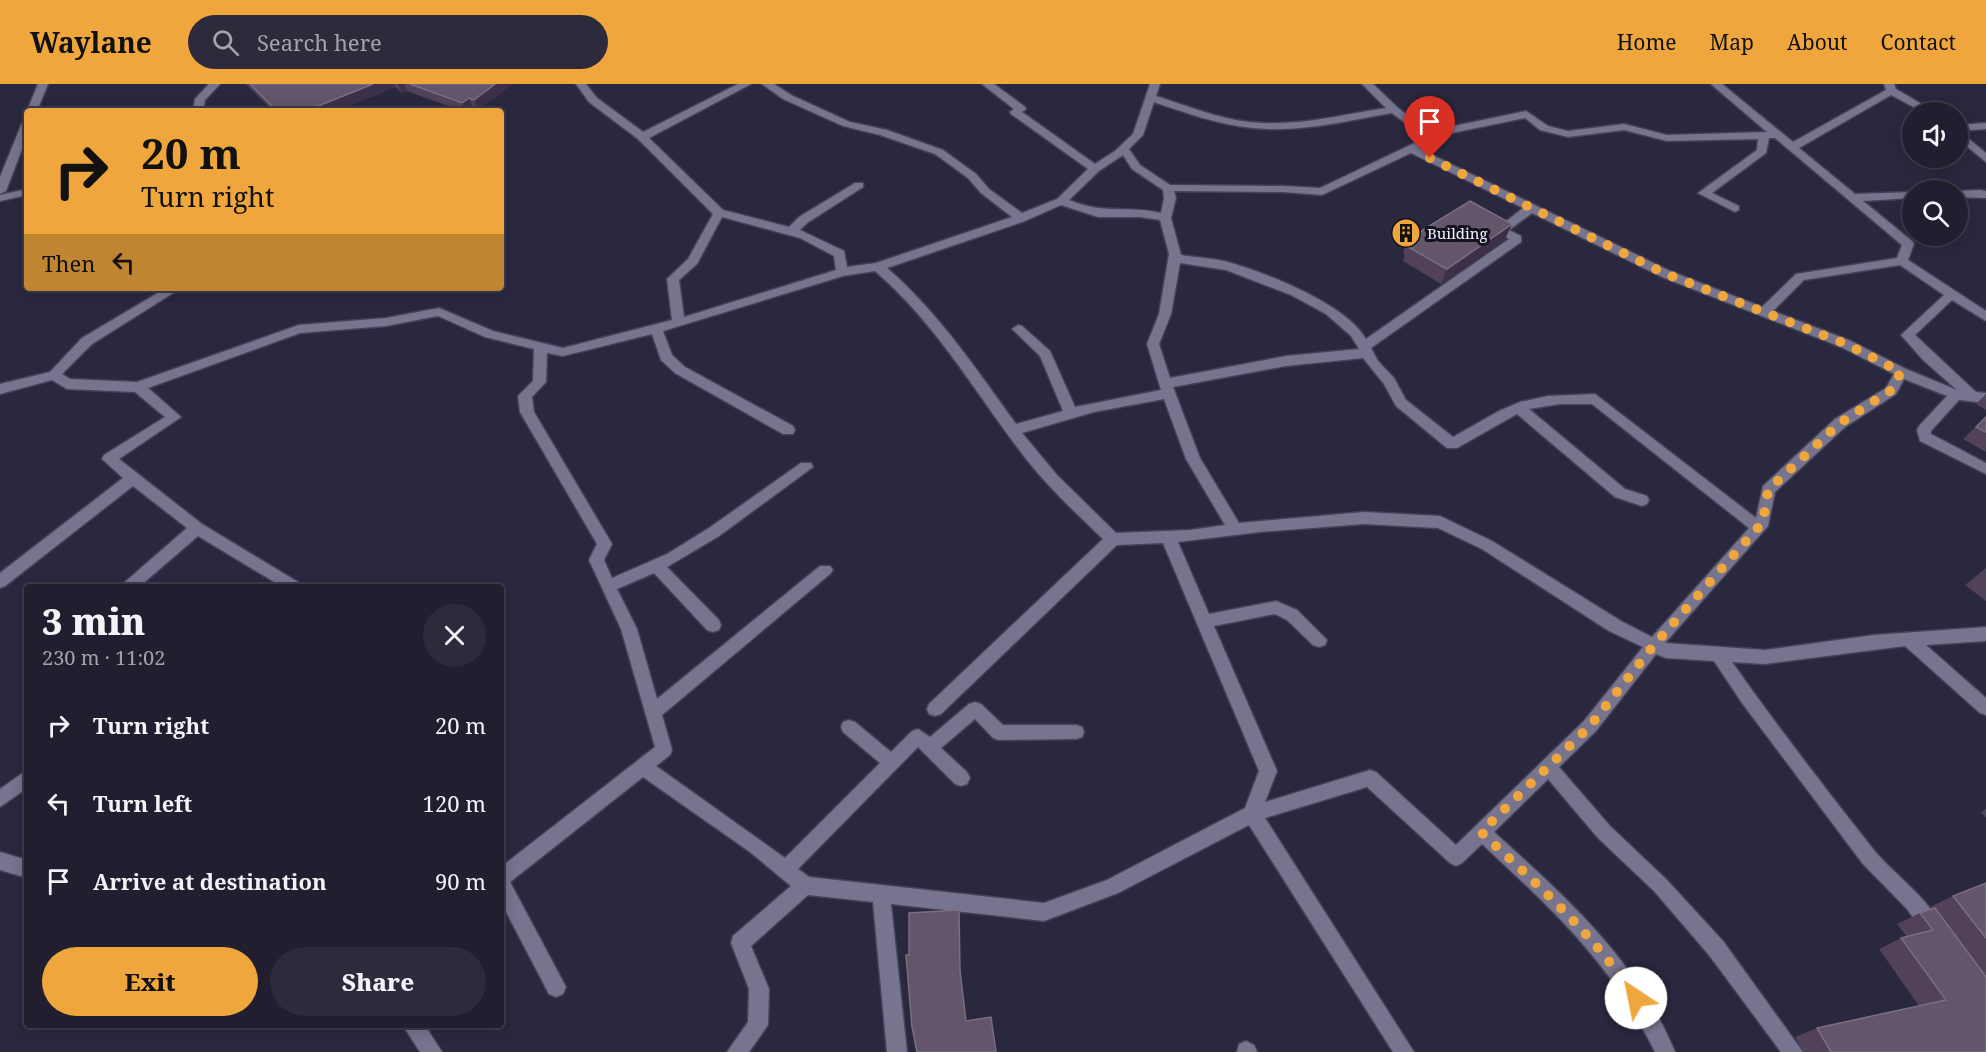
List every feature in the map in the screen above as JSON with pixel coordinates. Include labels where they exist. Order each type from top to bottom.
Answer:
[{"type":"street","points":[[33,108],[43,84]]},
{"type":"street","points":[[198,108],[200,99],[215,84]]},
{"type":"street","points":[[581,84],[593,100],[642,137],[719,213],[804,235],[840,254],[842,272]]},
{"type":"street","points":[[642,137],[746,84]]},
{"type":"street","points":[[767,84],[787,97],[847,124],[883,132],[939,152],[972,176],[986,191],[1021,218]]},
{"type":"street","points":[[987,84],[1020,109],[1016,112],[1095,169]]},
{"type":"street","points":[[54,375],[67,384],[138,387],[298,329],[386,322],[439,312],[489,334],[563,352],[679,323],[842,272],[878,267],[1021,218],[1061,201],[1095,169],[1124,149],[1138,135],[1155,84]]},
{"type":"street","points":[[1367,84],[1394,110],[1432,138]]},
{"type":"street","points":[[1716,84],[1908,244],[1902,261]]},
{"type":"street","points":[[1792,147],[1890,88],[1913,102]]},
{"type":"street","points":[[1152,98],[1223,118],[1263,126],[1305,123],[1394,110]]},
{"type":"street","points":[[1124,149],[1136,167],[1168,188],[1283,189],[1322,192],[1449,130],[1511,119],[1526,114],[1544,128],[1568,134],[1624,127],[1666,138],[1778,135]]},
{"type":"street","points":[[1968,127],[1986,126]]},
{"type":"street","points":[[0,191],[24,131]]},
{"type":"street","points":[[1735,208],[1704,193],[1762,151],[1764,136]]},
{"type":"street","points":[[1968,143],[1986,159]]},
{"type":"street","points":[[1410,148],[1666,274],[1846,344],[1901,372],[1956,395],[1980,397]]},
{"type":"street","points":[[791,232],[803,220],[859,185]]},
{"type":"street","points":[[1168,188],[1170,198],[1165,218],[1171,232],[1174,258],[1165,314],[1153,344],[1193,459],[1236,530]]},
{"type":"street","points":[[0,198],[24,193]]},
{"type":"street","points":[[1968,194],[1986,195]]},
{"type":"street","points":[[1852,198],[1902,196]]},
{"type":"street","points":[[1061,201],[1083,210],[1099,213],[1149,212],[1165,218]]},
{"type":"street","points":[[1013,430],[1167,388],[1286,361],[1366,349],[1517,239],[1501,230],[1530,209]]},
{"type":"street","points":[[679,323],[673,279],[693,261],[719,213]]},
{"type":"street","points":[[1174,258],[1228,266],[1295,292],[1330,310],[1356,333],[1373,364],[1389,381],[1401,403],[1452,444],[1505,413],[1574,398],[1595,399],[1758,527]]},
{"type":"street","points":[[1764,312],[1800,277],[1902,261],[1986,317]]},
{"type":"street","points":[[878,267],[900,284],[925,309],[1013,430],[1068,498],[1113,539]]},
{"type":"street","points":[[0,389],[54,375],[87,341],[170,291]]},
{"type":"street","points":[[1952,294],[1907,335],[1928,357],[1980,397]]},
{"type":"street","points":[[656,329],[666,357],[680,370],[788,430]]},
{"type":"street","points":[[1018,329],[1046,354],[1071,413]]},
{"type":"street","points":[[504,876],[664,750],[629,629],[596,561],[605,544],[527,412],[525,396],[539,382],[541,346]]},
{"type":"street","points":[[643,767],[756,846],[805,886],[1044,912],[1112,887],[1252,814],[1370,778],[1456,857],[1590,726],[1654,645],[1763,522],[1768,490],[1840,423],[1890,391],[1901,372]]},
{"type":"street","points":[[138,387],[174,417],[109,459],[197,528],[290,584]]},
{"type":"street","points":[[1956,395],[1924,430],[1925,437],[1986,469]]},
{"type":"street","points":[[1520,409],[1620,493],[1642,500]]},
{"type":"street","points":[[608,586],[656,565],[714,532],[806,467]]},
{"type":"street","points":[[0,582],[133,478]]},
{"type":"street","points":[[935,709],[1113,539],[1168,537],[1364,518],[1440,522],[1487,545],[1615,626],[1666,651],[1765,657],[1908,639],[1986,634]]},
{"type":"street","points":[[132,584],[197,528]]},
{"type":"street","points":[[1168,537],[1268,771],[1252,814]]},
{"type":"street","points":[[656,565],[713,625]]},
{"type":"street","points":[[653,712],[825,570]]},
{"type":"street","points":[[1204,622],[1275,607],[1292,615],[1319,640]]},
{"type":"street","points":[[1908,639],[1986,708]]},
{"type":"street","points":[[1718,654],[1748,698],[1869,858],[1913,903],[1946,948]]},
{"type":"street","points":[[930,747],[975,709],[999,733],[1076,732]]},
{"type":"street","points":[[849,726],[891,762]]},
{"type":"street","points":[[785,870],[918,736],[961,778]]},
{"type":"street","points":[[1548,766],[1604,832],[1660,885],[1716,948],[1793,1052]]},
{"type":"street","points":[[0,799],[24,780]]},
{"type":"street","points":[[1252,814],[1404,1052]]},
{"type":"street","points":[[1481,832],[1563,908],[1616,968],[1646,1013],[1665,1052]]},
{"type":"street","points":[[0,861],[24,868]]},
{"type":"street","points":[[737,1052],[758,1025],[759,989],[740,943],[805,886]]},
{"type":"street","points":[[504,890],[556,987]]},
{"type":"street","points":[[881,894],[897,1052]]},
{"type":"street","points":[[415,1028],[432,1052]]},
{"type":"building","points":[[250,84],[373,84],[313,108],[274,108]]},
{"type":"building","points":[[410,84],[495,84],[474,100],[469,98],[462,103]]},
{"type":"building","points":[[1470,201],[1512,224],[1447,269],[1408,247],[1414,242],[1408,239]]},
{"type":"building","points":[[1986,417],[1986,432],[1976,427]]},
{"type":"building","points":[[1986,883],[1986,938],[1953,896]]},
{"type":"building","points":[[1935,908],[1986,977],[1986,1052],[1831,1052],[1817,1028],[1946,1000],[1901,938],[1933,930],[1920,913]]},
{"type":"building","points":[[959,910],[960,971],[966,1021],[991,1017],[996,1052],[917,1052],[912,1027],[906,955],[909,955],[909,913]]},
{"type":"place","name":"Building","points":[[1406,233]]},
{"type":"route","points":[[1430,158],[1666,274],[1846,344],[1901,372],[1890,391],[1840,423],[1768,490],[1763,522],[1654,645],[1590,726],[1481,832],[1563,908],[1616,968],[1636,998]]}]
